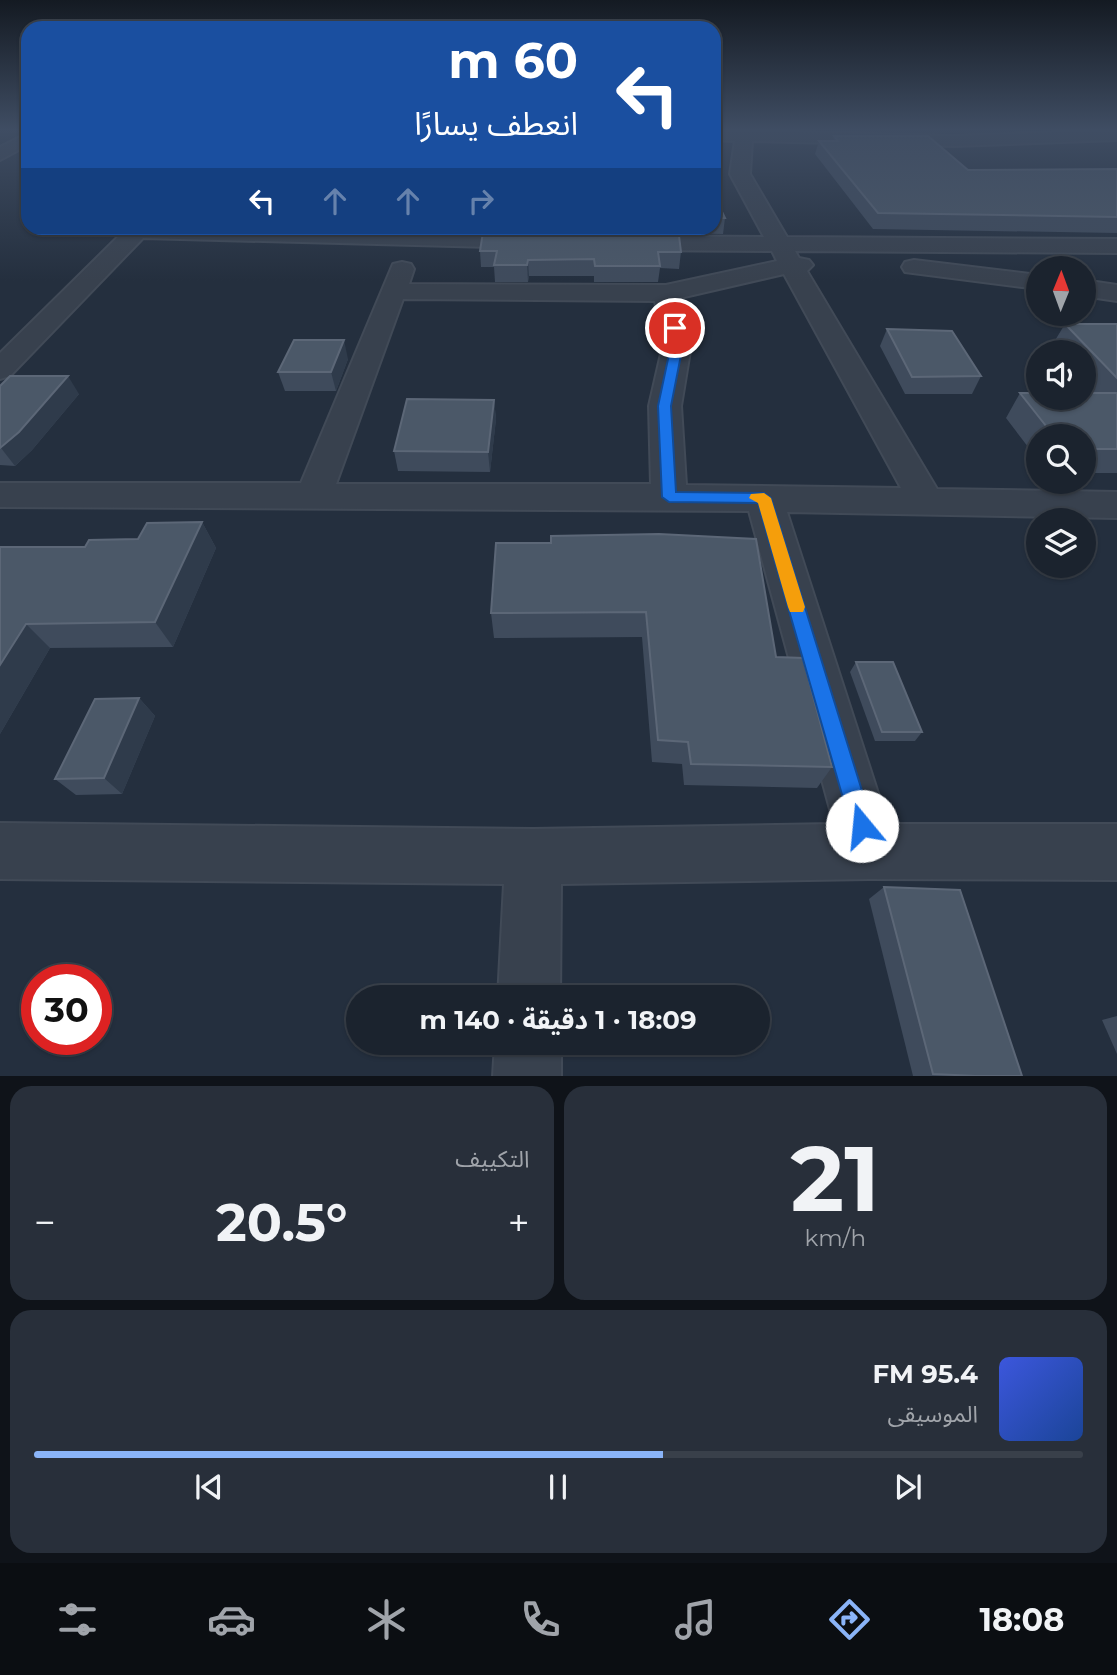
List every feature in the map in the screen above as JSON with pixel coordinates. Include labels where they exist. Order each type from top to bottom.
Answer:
[{"type":"street","points":[[743,180],[926,501]]},
{"type":"street","points":[[0,370],[132,235]]},
{"type":"street","points":[[314,495],[414,235]]},
{"type":"street","points":[[457,235],[555,242]]},
{"type":"street","points":[[610,243],[907,266],[1026,281]]},
{"type":"street","points":[[394,291],[666,293],[701,288],[761,269],[785,255],[1117,246]]},
{"type":"street","points":[[1096,290],[1117,293]]},
{"type":"street","points":[[666,293],[677,345],[665,406],[669,497]]},
{"type":"street","points":[[0,495],[669,497],[1117,505]]},
{"type":"street","points":[[764,498],[869,851]]},
{"type":"street","points":[[0,851],[533,857],[869,851],[1117,852]]},
{"type":"street","points":[[529,985],[533,857]]},
{"type":"street","points":[[527,1076],[528,1055]]},
{"type":"building","points":[[851,180],[1117,180],[1117,217],[878,213]]},
{"type":"building","points":[[483,235],[630,235],[679,236],[681,252],[658,252],[660,266],[595,266],[594,259],[528,260],[527,265],[494,265],[497,251],[480,251]]},
{"type":"building","points":[[1117,324],[1117,378],[1096,356],[1096,340],[1080,340],[1067,326]]},
{"type":"building","points":[[887,329],[952,331],[981,376],[912,377]]},
{"type":"building","points":[[294,340],[344,340],[331,372],[278,372]]},
{"type":"building","points":[[10,376],[68,376],[19,432],[0,448],[0,386]]},
{"type":"building","points":[[1096,393],[1117,393],[1117,449],[1096,449],[1096,424],[1045,424],[1033,410],[1096,410]]},
{"type":"building","points":[[407,399],[494,400],[488,452],[394,451]]},
{"type":"building","points":[[202,522],[155,622],[26,624],[0,665],[0,547],[85,547],[89,540],[138,539],[147,523]]},
{"type":"building","points":[[659,534],[756,539],[776,657],[803,658],[832,767],[691,764],[688,742],[658,740],[646,612],[491,613],[496,543],[551,543],[551,536]]},
{"type":"building","points":[[856,662],[893,662],[922,732],[882,732]]},
{"type":"building","points":[[139,698],[104,778],[55,779],[95,699]]},
{"type":"building","points":[[884,887],[960,890],[1022,1076],[933,1074]]},
{"type":"slow traffic","points":[[757,498],[764,498],[797,607]]},
{"type":"route","points":[[675,328],[677,345],[665,406],[669,497],[764,498],[862,826]]}]
